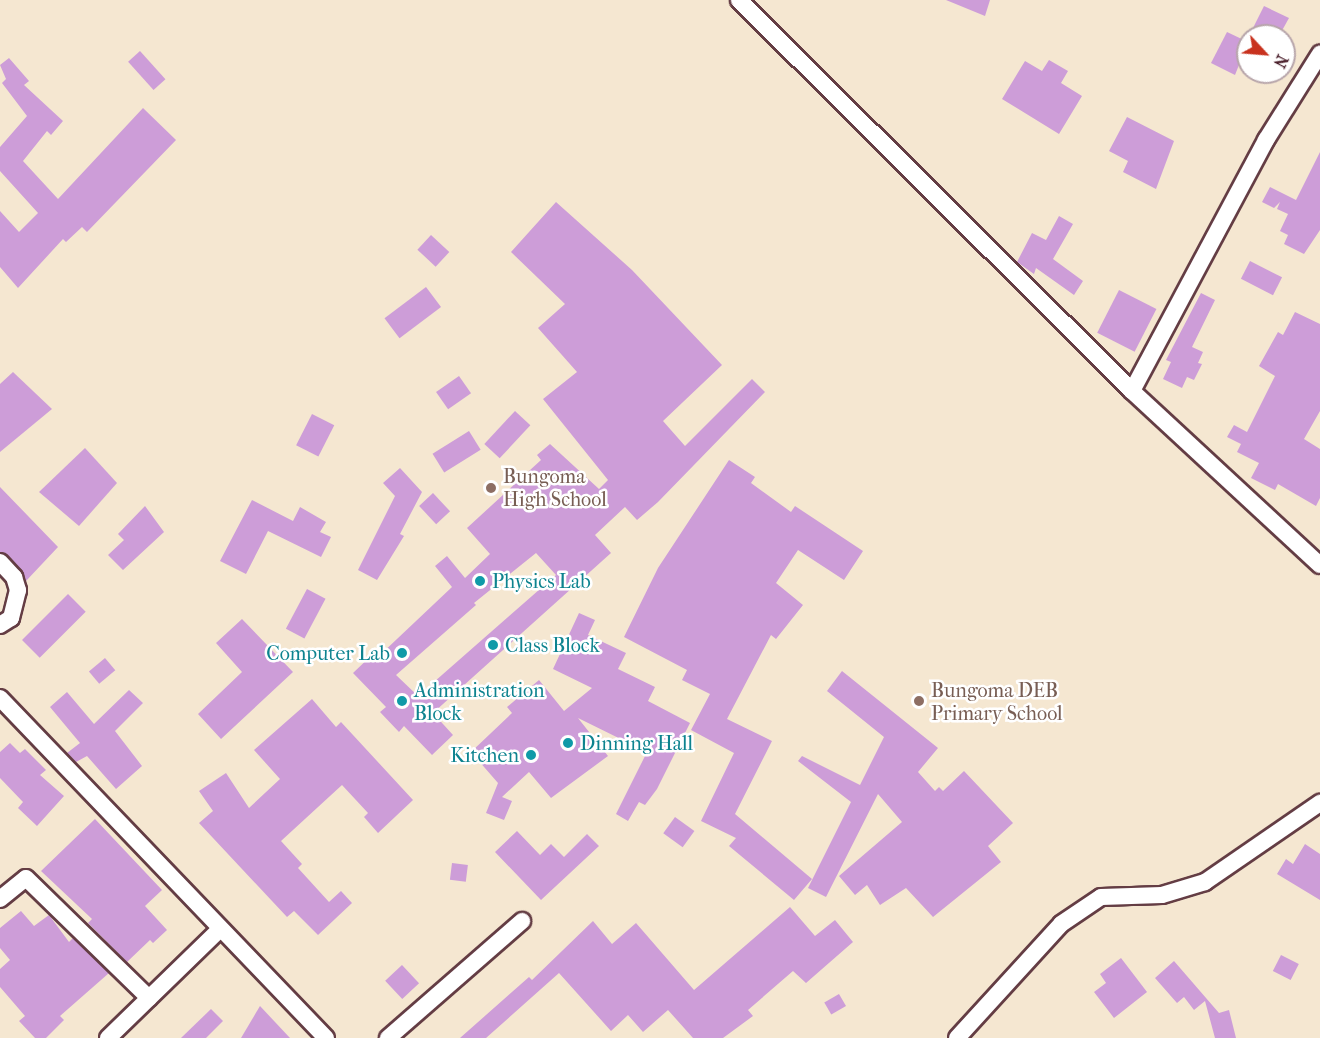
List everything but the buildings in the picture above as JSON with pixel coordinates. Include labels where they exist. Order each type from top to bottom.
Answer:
[{"type":"street","points":[[739,0],[1132,391],[1320,565]]},
{"type":"street","points":[[1132,391],[1266,140],[1320,54]]},
{"type":"street","points":[[0,562],[14,577],[18,590],[11,618],[0,625]]},
{"type":"street","points":[[0,698],[130,830],[220,929],[326,1038]]},
{"type":"street","points":[[957,1038],[1062,924],[1101,897],[1162,895],[1205,882],[1320,803]]},
{"type":"street","points":[[0,899],[26,878],[149,998]]},
{"type":"street","points":[[388,1038],[522,921]]},
{"type":"street","points":[[108,1038],[220,929]]},
{"type":"place","name":"Bungoma High School","points":[[491,488]]},
{"type":"place","name":"Physics Lab","points":[[480,581]]},
{"type":"place","name":"Class Block","points":[[493,645]]},
{"type":"place","name":"Computer Lab","points":[[402,653]]},
{"type":"place","name":"Administration Block","points":[[402,701]]},
{"type":"place","name":"Bungoma DEB Primary School","points":[[919,701]]},
{"type":"place","name":"Dinning Hall","points":[[568,743]]},
{"type":"place","name":"Kitchen","points":[[531,755]]}]
